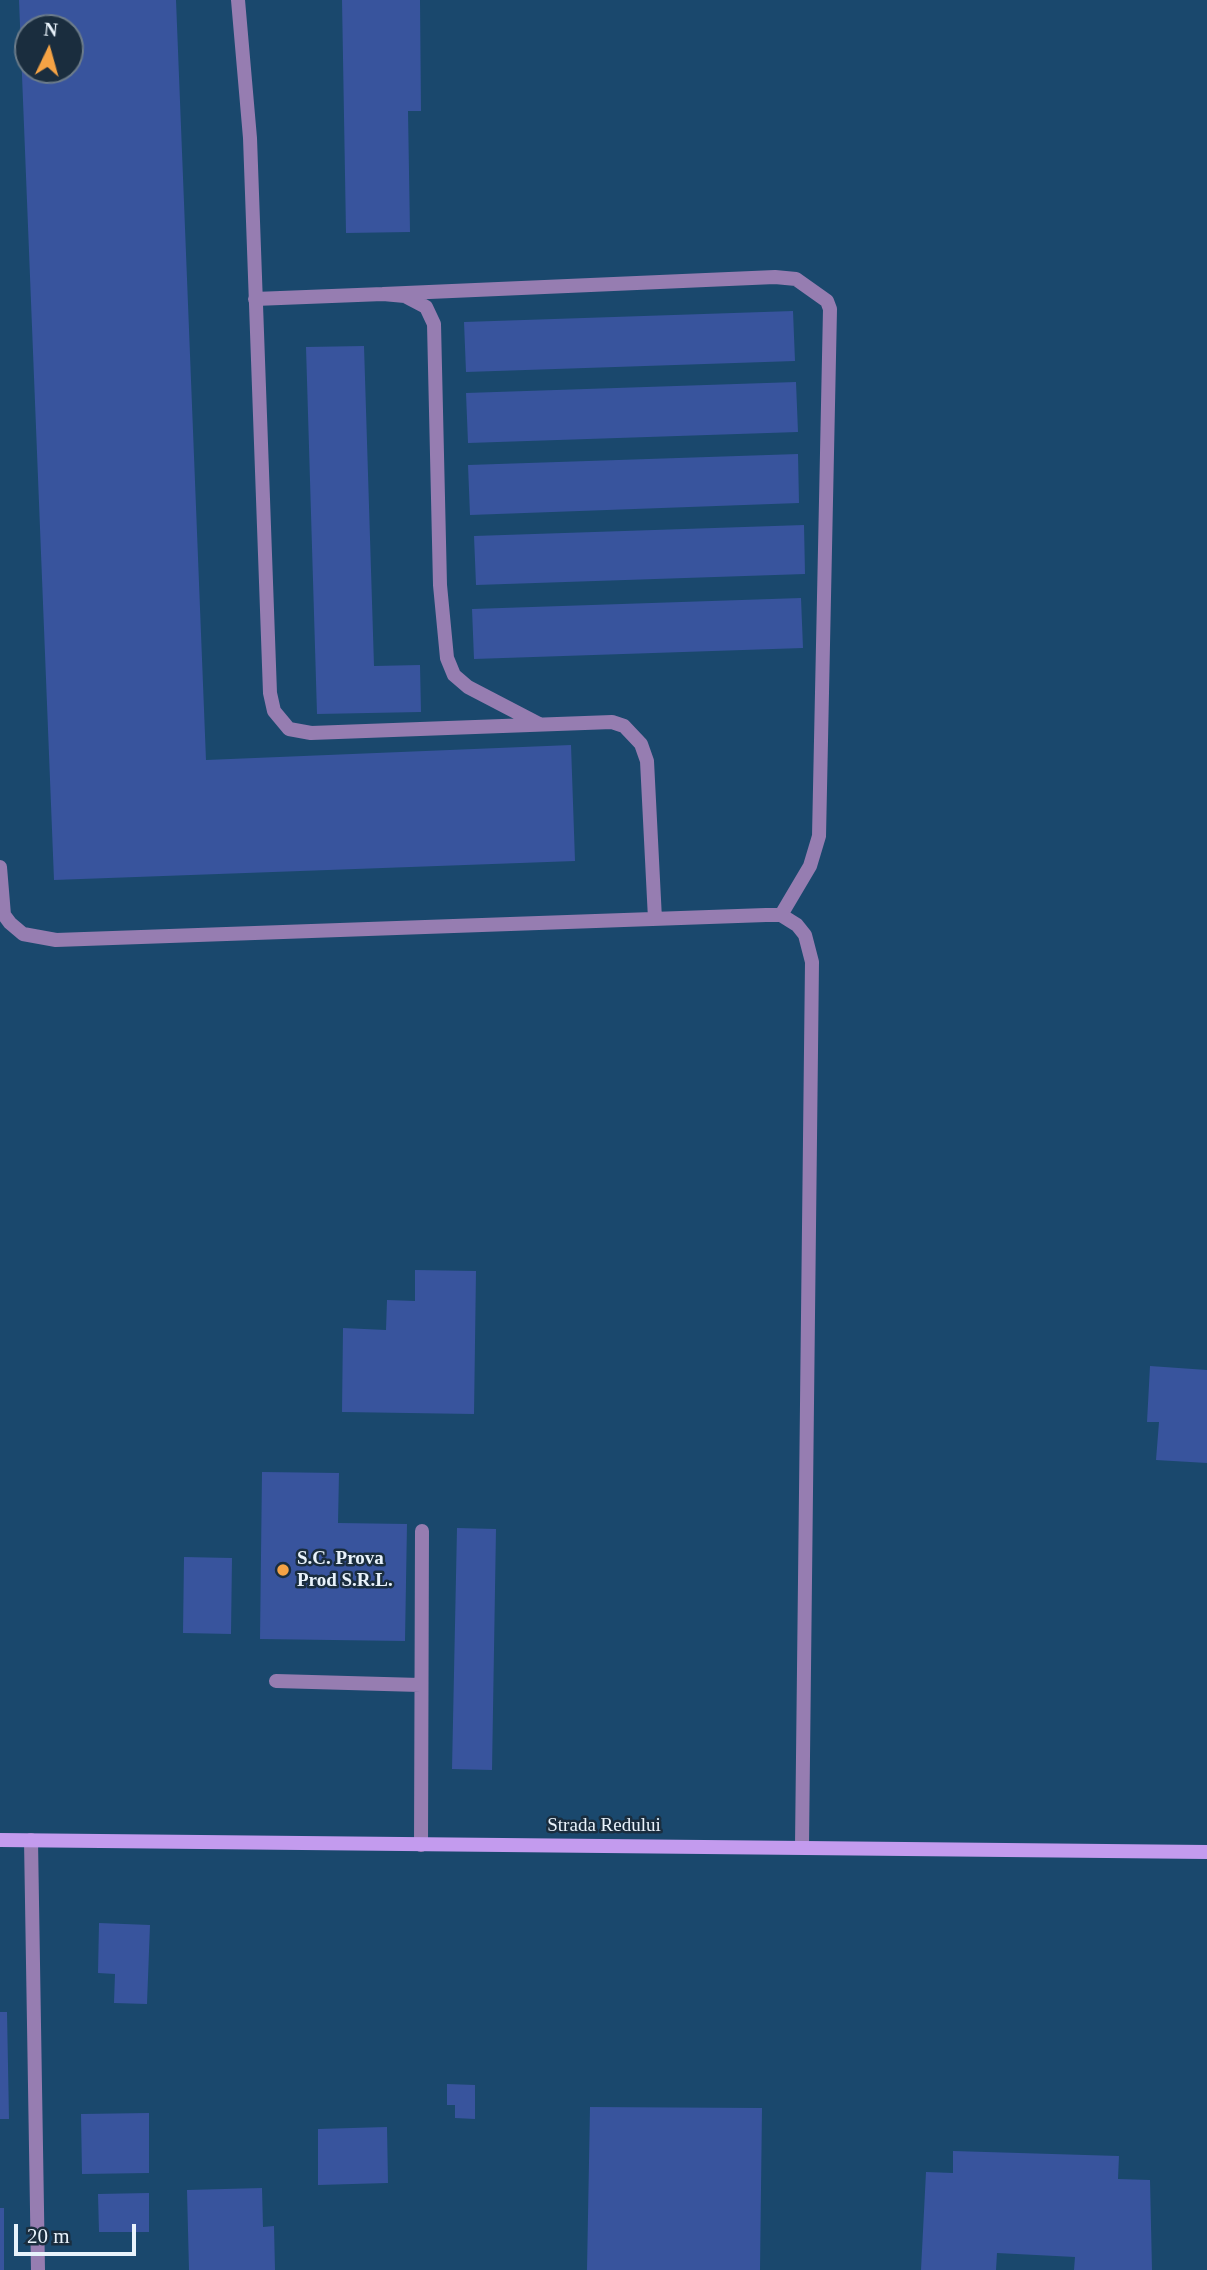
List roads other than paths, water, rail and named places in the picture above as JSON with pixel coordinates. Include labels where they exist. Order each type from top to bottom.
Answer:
[{"type":"main road","name":"Strada Redului","points":[[0,1840],[421,1845],[802,1845],[1207,1852]]},
{"type":"street","points":[[238,0],[250,138],[270,693],[274,711],[289,729],[311,733],[612,722],[633,732],[647,761],[655,919]]},
{"type":"street","points":[[255,299],[775,277],[796,279],[828,300],[830,323],[819,836],[810,866],[781,915]]},
{"type":"street","points":[[383,294],[418,301],[426,307],[434,324],[440,585],[447,657],[454,674],[468,687],[540,725]]},
{"type":"street","points":[[0,867],[4,915],[10,923],[23,934],[56,940],[781,915],[797,925],[804,935],[812,962],[802,1845]]},
{"type":"street","points":[[421,1845],[422,1531]]},
{"type":"street","points":[[276,1681],[420,1685]]},
{"type":"street","points":[[32,1840],[38,2270]]},
{"type":"place","name":"S.C. Prova Prod S.R.L.","points":[[283,1570]]}]
